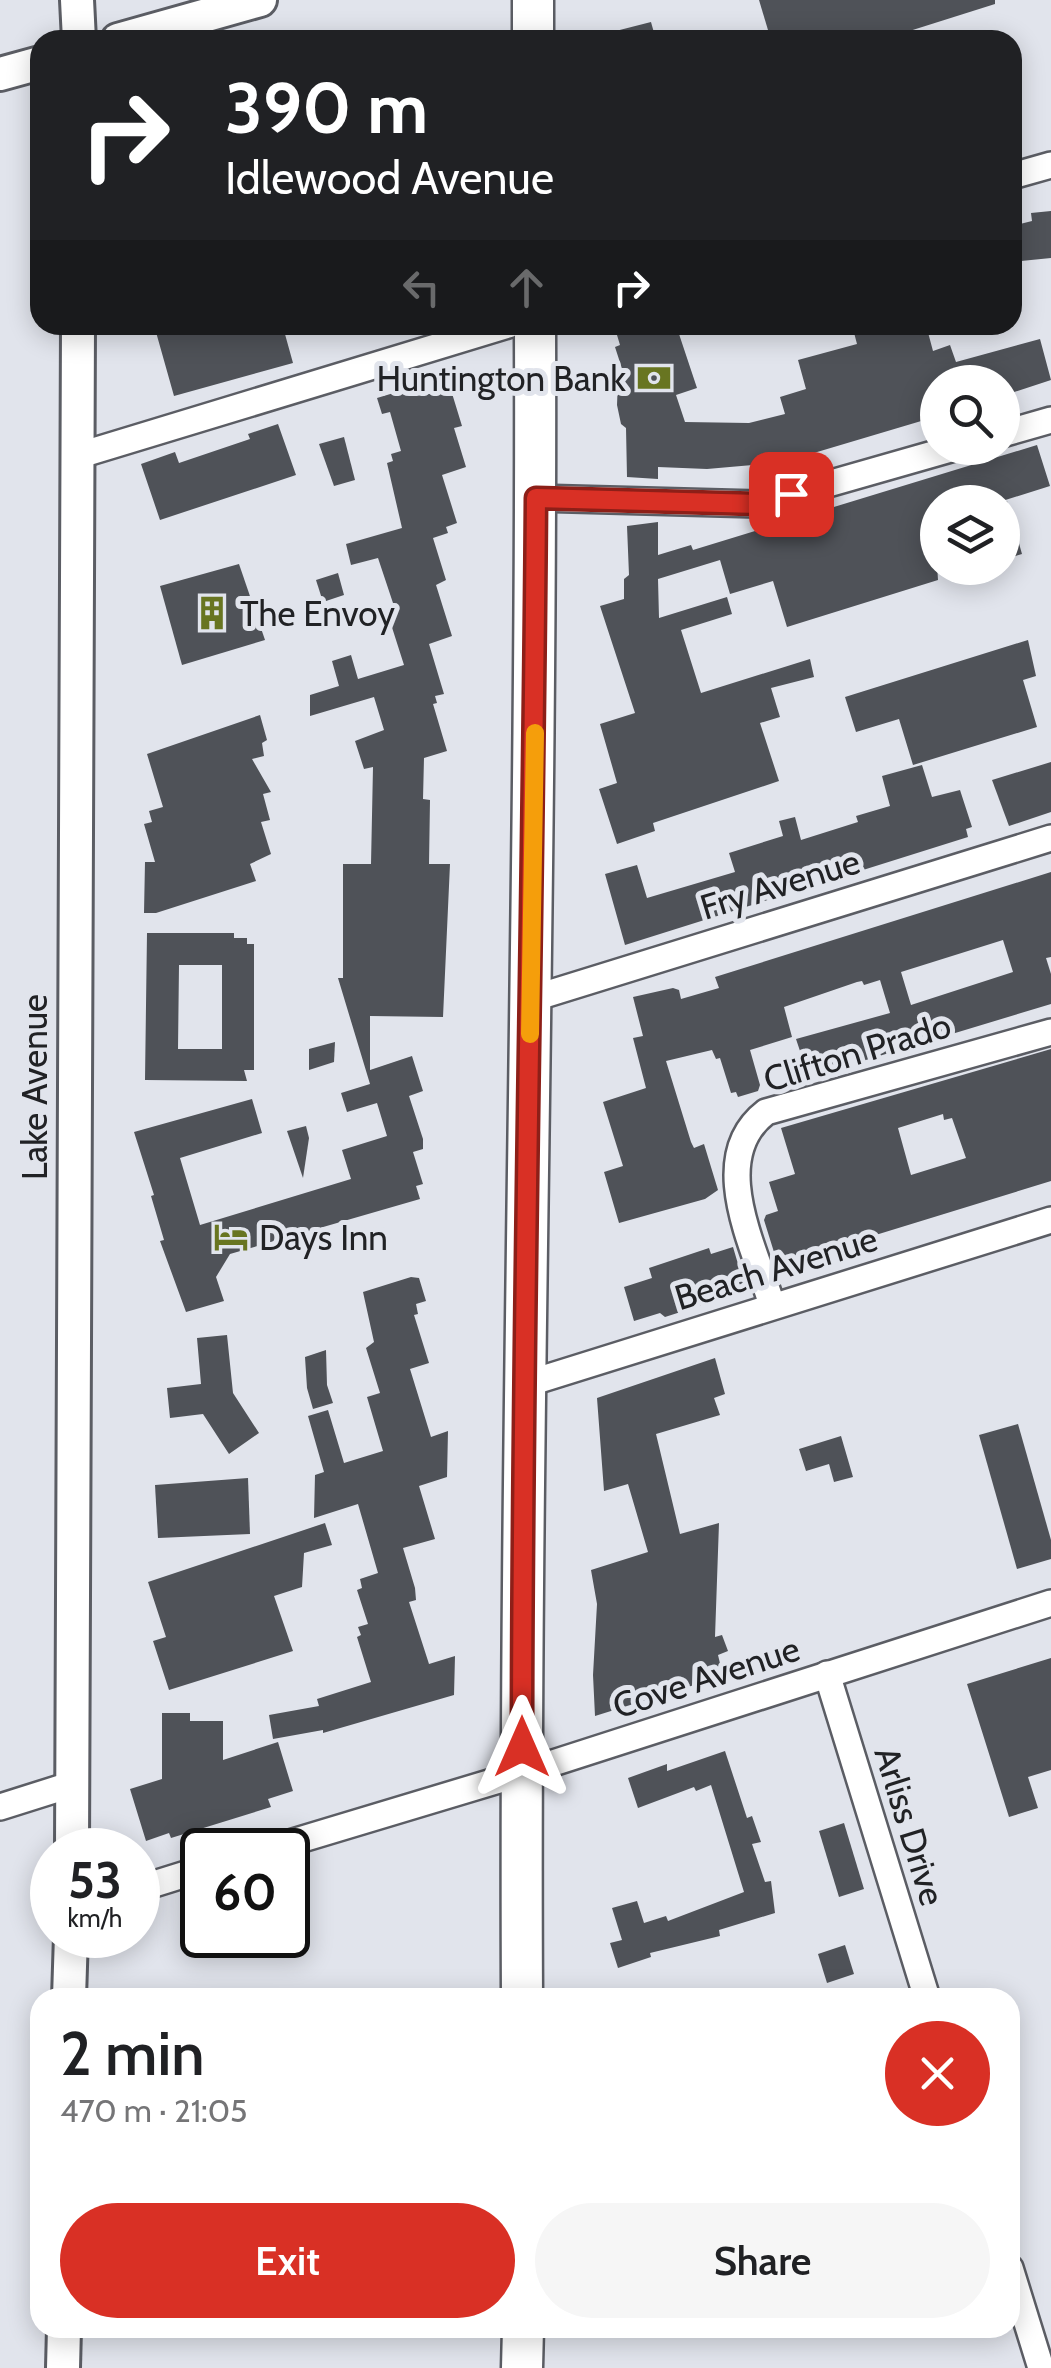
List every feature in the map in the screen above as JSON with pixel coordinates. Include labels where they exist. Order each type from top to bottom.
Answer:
[{"type":"main road","points":[[533,0],[534,30]]},
{"type":"main road","points":[[522,1988],[523,1385],[531,999],[535,335]]},
{"type":"main road","points":[[522,2338],[522,2368]]},
{"type":"street","points":[[77,0],[78,30]]},
{"type":"street","points":[[154,30],[260,0]]},
{"type":"street","points":[[0,74],[30,65]]},
{"type":"street","points":[[1022,173],[1051,164]]},
{"type":"street","name":"Lake Avenue","points":[[73,1828],[78,335]]},
{"type":"street","points":[[77,456],[475,335]]},
{"type":"street","points":[[1020,429],[1051,420]]},
{"type":"street","points":[[536,498],[758,504],[920,458]]},
{"type":"street","name":"Fry Avenue","points":[[531,999],[1051,838]]},
{"type":"street","name":"Clifton Prado","points":[[772,1305],[734,1177],[744,1138],[757,1119],[766,1112],[1051,1032]]},
{"type":"street","name":"Beach Avenue","points":[[523,1385],[1051,1220]]},
{"type":"street","name":"Cove Avenue","points":[[310,1837],[1051,1603]]},
{"type":"street","name":"Arliss Drive","points":[[827,1674],[923,1988]]},
{"type":"street","points":[[0,1807],[74,1784]]},
{"type":"street","points":[[70,1988],[71,1958]]},
{"type":"street","points":[[1020,2300],[1041,2368]]},
{"type":"street","points":[[63,2368],[64,2338]]},
{"type":"building","points":[[759,0],[995,0],[995,4],[913,30],[768,30]]},
{"type":"building","points":[[651,22],[653,30],[620,30]]},
{"type":"building","points":[[1051,211],[1051,258],[1022,261],[1022,224],[1032,221],[1031,213]]},
{"type":"building","points":[[157,335],[285,335],[293,363],[174,396]]},
{"type":"building","points":[[617,335],[679,335],[697,388],[676,395],[685,422],[749,423],[785,414],[780,397],[806,389],[798,360],[857,344],[855,335],[929,335],[933,351],[950,345],[956,362],[1040,339],[1051,380],[1020,390],[1020,365],[920,365],[920,421],[797,458],[798,461],[707,469],[658,467],[658,479],[627,477],[626,428],[621,424],[617,405],[618,380],[625,378],[615,347],[620,345]]},
{"type":"building","points":[[447,377],[462,426],[454,428],[466,467],[442,475],[457,523],[446,527],[448,533],[433,538],[446,580],[436,585],[452,636],[429,644],[444,694],[435,696],[437,703],[433,704],[447,751],[424,758],[423,799],[430,800],[429,864],[450,864],[443,1017],[370,1016],[370,1070],[412,1056],[423,1091],[409,1096],[423,1139],[423,1149],[413,1152],[423,1184],[416,1186],[420,1199],[230,1254],[216,1277],[224,1301],[186,1312],[160,1241],[164,1240],[151,1196],[154,1195],[134,1132],[252,1099],[262,1133],[180,1158],[200,1225],[351,1179],[342,1150],[387,1136],[377,1103],[347,1112],[341,1093],[370,1084],[338,978],[343,978],[343,864],[371,864],[373,767],[364,769],[355,741],[384,730],[374,697],[310,716],[310,695],[339,686],[332,661],[351,655],[358,679],[404,665],[389,618],[397,615],[378,558],[351,565],[346,544],[402,528],[387,463],[393,461],[391,454],[401,451],[390,412],[382,414],[377,398]]},
{"type":"building","points":[[278,424],[296,475],[160,520],[141,464],[175,452],[179,463],[250,439],[248,434]]},
{"type":"building","points":[[344,437],[355,480],[334,486],[319,444]]},
{"type":"building","points":[[1037,445],[1050,486],[1020,495],[1020,485],[920,485],[922,585],[787,627],[773,581],[730,594],[720,560],[658,579],[659,618],[727,597],[732,614],[681,630],[701,693],[810,659],[814,677],[771,688],[780,717],[760,723],[779,781],[653,823],[655,831],[617,844],[599,789],[617,783],[600,724],[635,713],[600,606],[624,599],[624,579],[629,575],[627,526],[658,522],[658,555],[691,545],[693,550],[971,465],[1020,465],[1020,450]]},
{"type":"building","name":"The Envoy","points":[[239,564],[265,640],[182,665],[160,586]]},
{"type":"building","points":[[338,573],[344,595],[323,602],[316,580]]},
{"type":"building","points":[[1028,640],[1036,676],[1023,680],[1037,727],[913,765],[899,719],[856,732],[845,697]]},
{"type":"building","points":[[260,715],[267,740],[262,743],[264,756],[252,759],[271,792],[263,794],[270,820],[261,822],[271,854],[250,864],[256,881],[156,913],[144,913],[145,862],[155,862],[144,824],[152,822],[149,811],[163,807],[147,754]]},
{"type":"building","points":[[1051,762],[1051,812],[1009,826],[992,780]]},
{"type":"building","points":[[922,765],[932,797],[960,790],[972,827],[966,829],[968,837],[625,945],[605,874],[637,865],[647,898],[735,872],[729,853],[783,836],[779,821],[795,817],[801,840],[858,822],[856,816],[890,806],[882,776]]},
{"type":"building","points":[[1051,872],[1051,957],[1046,958],[1051,974],[1051,1004],[813,1076],[811,1070],[807,1072],[796,1039],[890,1013],[880,980],[864,985],[862,981],[784,1007],[792,1037],[750,1050],[760,1085],[758,1091],[738,1097],[736,1092],[731,1093],[720,1058],[716,1059],[712,1050],[666,1061],[691,1142],[694,1148],[704,1144],[718,1190],[705,1199],[619,1223],[604,1172],[623,1166],[603,1102],[646,1088],[633,1038],[643,1036],[633,997],[673,988],[679,990],[681,999],[719,988],[715,977]],"holes":[[[1003,940],[1013,972],[911,1005],[901,972]]]},
{"type":"building","points":[[147,933],[234,933],[234,938],[247,938],[247,944],[254,944],[254,1070],[244,1070],[247,1081],[145,1080]],"holes":[[[179,965],[222,965],[222,1049],[178,1049]]]},
{"type":"building","points":[[335,1042],[334,1062],[309,1070],[309,1049]]},
{"type":"building","points":[[1051,1049],[1051,1181],[778,1265],[764,1220],[766,1215],[778,1211],[769,1182],[795,1174],[781,1128]],"holes":[[[943,1114],[944,1120],[952,1118],[966,1158],[911,1175],[898,1128]]]},
{"type":"building","points":[[306,1126],[309,1138],[303,1178],[287,1131]]},
{"type":"building","points":[[733,1247],[746,1291],[665,1317],[660,1313],[634,1321],[624,1287],[652,1278],[649,1268],[709,1248],[711,1254]]},
{"type":"building","points":[[419,1278],[426,1301],[416,1304],[418,1314],[414,1315],[429,1363],[410,1369],[431,1437],[448,1431],[447,1477],[419,1486],[435,1539],[403,1548],[415,1588],[416,1600],[409,1602],[429,1664],[455,1656],[454,1695],[323,1733],[273,1739],[269,1715],[319,1706],[317,1699],[371,1682],[357,1637],[361,1635],[358,1627],[368,1624],[357,1590],[362,1588],[360,1579],[378,1573],[358,1504],[314,1518],[315,1475],[324,1472],[308,1416],[328,1410],[344,1463],[383,1451],[367,1397],[380,1393],[366,1348],[374,1342],[363,1292]]},
{"type":"building","points":[[227,1335],[233,1393],[259,1433],[229,1454],[203,1414],[170,1418],[167,1388],[201,1384],[197,1338]]},
{"type":"building","points":[[326,1350],[327,1385],[333,1403],[313,1409],[305,1357]]},
{"type":"building","points":[[715,1358],[725,1394],[714,1398],[720,1415],[656,1434],[680,1534],[719,1523],[715,1637],[722,1635],[728,1651],[718,1655],[723,1676],[595,1716],[597,1604],[591,1570],[648,1552],[628,1484],[604,1491],[597,1398]]},
{"type":"building","points":[[1018,1424],[1051,1540],[1051,1559],[1017,1569],[979,1435]]},
{"type":"building","points":[[841,1436],[853,1477],[834,1482],[829,1464],[806,1471],[799,1449]]},
{"type":"building","points":[[248,1478],[250,1534],[158,1538],[155,1485]]},
{"type":"building","points":[[325,1523],[332,1545],[304,1553],[302,1587],[274,1596],[293,1651],[169,1690],[153,1641],[166,1637],[148,1582]]},
{"type":"building","points":[[1051,1658],[1051,1770],[1028,1777],[1038,1808],[1009,1817],[967,1684]]},
{"type":"building","points":[[162,1713],[190,1713],[190,1721],[223,1721],[223,1760],[278,1742],[293,1791],[268,1799],[271,1807],[203,1828],[180,1828],[180,1835],[171,1838],[169,1833],[160,1836],[160,1828],[142,1828],[130,1789],[162,1779]]},
{"type":"building","points":[[725,1751],[747,1818],[752,1816],[761,1842],[752,1844],[765,1882],[771,1881],[775,1913],[719,1930],[720,1936],[650,1953],[651,1957],[618,1968],[610,1943],[622,1940],[612,1908],[637,1901],[644,1923],[666,1916],[668,1921],[744,1892],[711,1785],[696,1791],[694,1787],[638,1808],[628,1778],[667,1764],[667,1771]]},
{"type":"building","points":[[844,1823],[864,1889],[839,1897],[819,1831]]},
{"type":"building","points":[[845,1945],[854,1974],[827,1983],[818,1954]]},
{"type":"slow traffic","points":[[530,1034],[535,733]]},
{"type":"place","name":"Huntington Bank","points":[[654,378]]},
{"type":"place","name":"The Envoy","points":[[212,613]]},
{"type":"place","name":"Days Inn","points":[[231,1237]]},
{"type":"route","points":[[522,1747],[523,1385],[536,498],[758,504],[791,494]]}]
